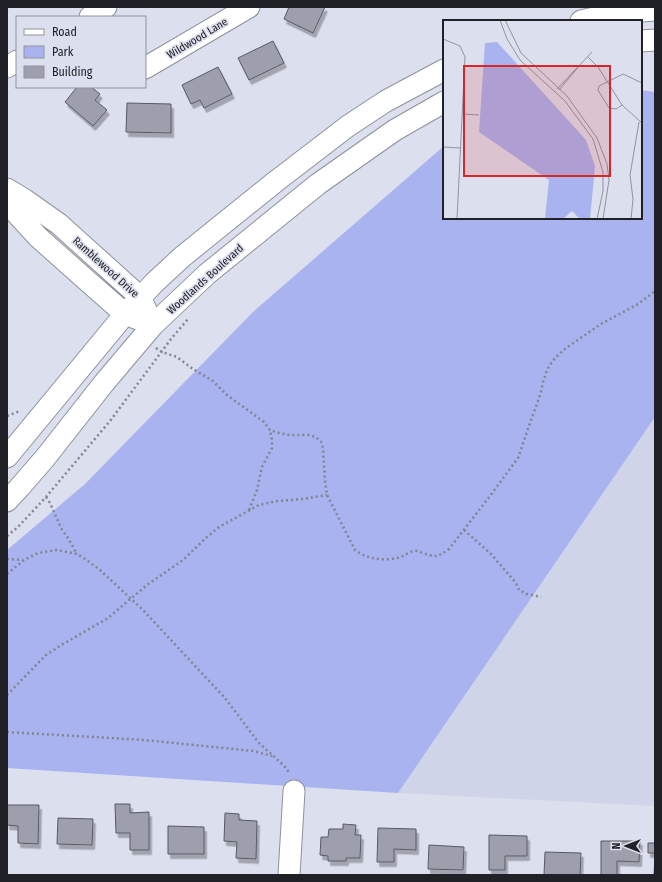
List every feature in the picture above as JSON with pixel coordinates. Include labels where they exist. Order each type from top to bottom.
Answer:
[{"type":"street","points":[[80,7],[85,16]]},
{"type":"street","points":[[92,16],[106,7]]},
{"type":"street","name":"Wildwood Lane","points":[[146,67],[249,7]]},
{"type":"street","points":[[585,20],[616,13],[655,10]]},
{"type":"street","points":[[642,41],[655,40]]},
{"type":"street","points":[[7,68],[16,62]]},
{"type":"street","points":[[7,458],[124,314],[182,257],[275,182],[348,126],[386,101],[443,71]]},
{"type":"street","name":"Woodlands Boulevard","points":[[7,501],[45,458],[104,383],[154,325],[207,274],[318,184],[395,130],[443,103]]},
{"type":"street","name":"Ramblewood Drive","points":[[7,189],[58,224],[140,297],[154,325]]},
{"type":"street","name":"Ramblewood Drive","points":[[7,203],[38,237],[124,314],[154,325]]},
{"type":"street","points":[[289,875],[294,791]]},
{"type":"path","points":[[270,430],[289,435],[309,435],[316,437],[321,442],[323,448],[327,494],[355,550],[370,558],[383,559],[395,558],[417,551],[434,557],[442,555],[449,549],[464,530],[518,458],[537,404],[544,378],[549,366],[555,358],[566,348],[601,324],[638,304],[655,291]]},
{"type":"path","points":[[7,536],[18,527],[46,497],[110,422],[192,314]]},
{"type":"path","points":[[162,352],[177,357],[212,381],[227,395],[264,422],[270,430],[272,448],[262,467],[257,490],[249,510]]},
{"type":"path","points":[[7,695],[46,655],[108,618],[131,598],[183,560],[219,527],[259,505],[327,494]]},
{"type":"path","points":[[46,497],[61,528],[77,554]]},
{"type":"path","points":[[464,530],[491,554],[516,583],[519,590],[527,594],[541,597]]},
{"type":"path","points":[[7,574],[24,560],[38,553],[56,550],[77,554],[100,570],[131,598],[225,698],[259,744],[287,769],[294,791]]},
{"type":"path","points":[[7,559],[24,560]]},
{"type":"path","points":[[7,732],[145,740],[246,750],[273,756]]},
{"type":"shaded area","points":[[655,417],[655,806],[398,793]]},
{"type":"green space","points":[[642,90],[655,92],[655,417],[398,793],[7,768],[7,550],[85,484],[254,311],[443,147],[443,219],[642,219]]},
{"type":"building","points":[[289,7],[325,7],[313,33],[284,19]]},
{"type":"building","points":[[273,41],[284,63],[249,80],[238,58]]},
{"type":"building","points":[[218,67],[232,94],[204,108],[200,100],[191,104],[182,85]]},
{"type":"building","points":[[76,88],[92,88],[100,94],[95,100],[107,110],[93,126],[65,102]]},
{"type":"building","points":[[127,103],[171,104],[171,133],[126,132]]},
{"type":"building","points":[[115,804],[130,804],[130,813],[149,812],[149,850],[130,850],[130,833],[116,833]]},
{"type":"building","points":[[7,805],[39,805],[38,844],[18,843],[18,826],[7,825]]},
{"type":"building","points":[[225,813],[239,814],[239,820],[257,821],[256,859],[236,858],[237,842],[224,841]]},
{"type":"building","points":[[58,818],[93,819],[92,845],[57,844]]},
{"type":"building","points":[[343,824],[356,825],[355,835],[361,835],[360,858],[346,858],[346,861],[328,861],[328,856],[320,855],[321,837],[328,837],[329,829],[343,829]]},
{"type":"building","points":[[168,826],[204,827],[204,854],[168,854]]},
{"type":"building","points":[[378,828],[416,829],[416,850],[394,849],[394,862],[377,862]]},
{"type":"building","points":[[489,835],[527,836],[527,856],[505,856],[505,870],[489,870]]},
{"type":"building","points":[[601,841],[640,841],[639,862],[617,861],[617,875],[601,875]]},
{"type":"building","points":[[648,843],[655,843],[655,853],[648,853]]},
{"type":"building","points":[[429,845],[464,847],[463,870],[428,869]]},
{"type":"building","points":[[545,852],[581,853],[580,875],[544,875]]},
{"type":"building","points":[[655,853],[655,875],[654,875]]}]
